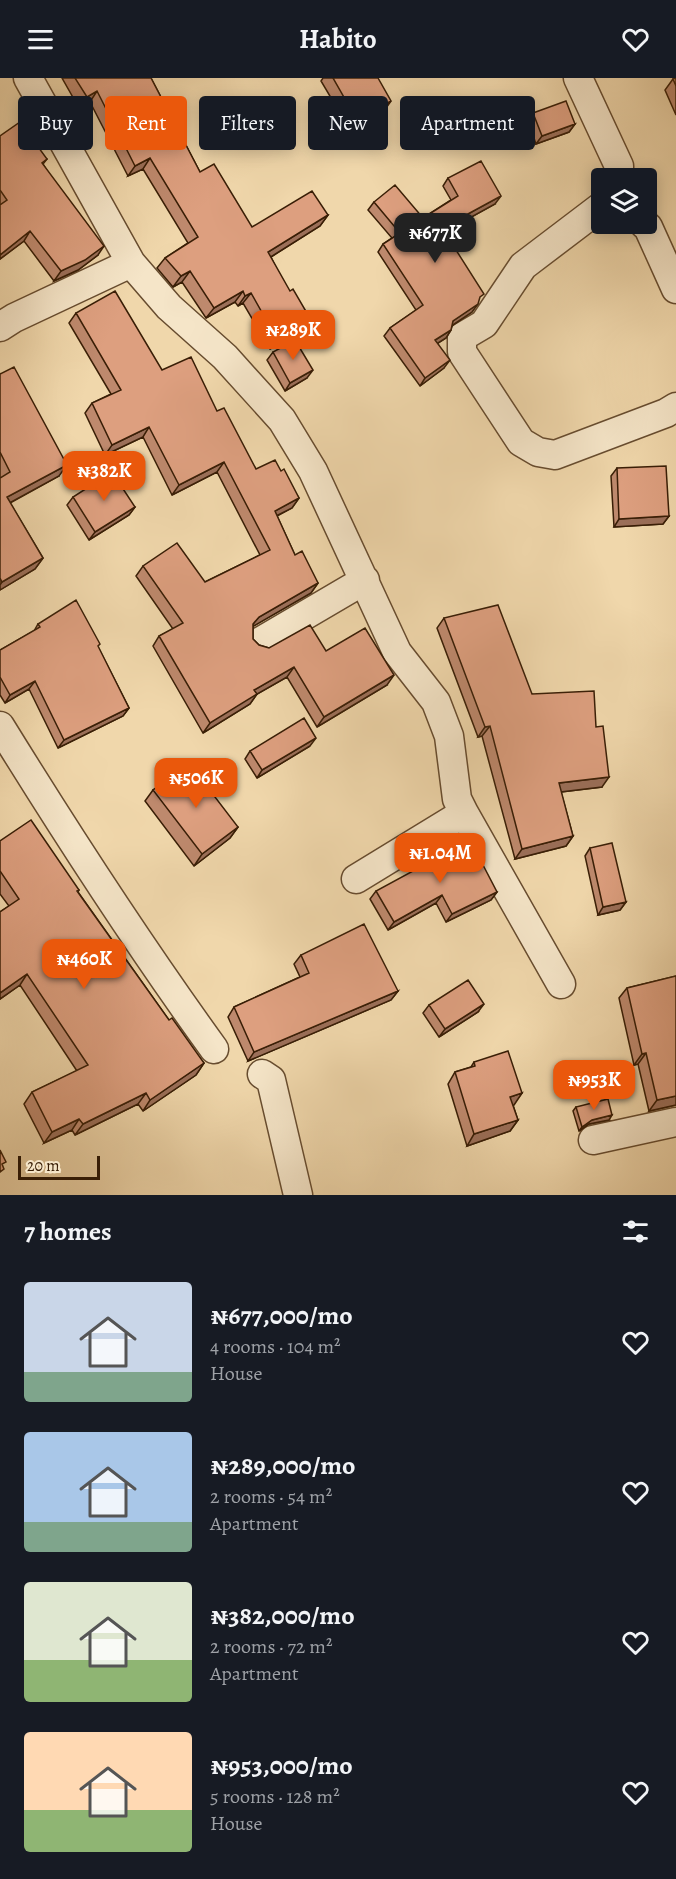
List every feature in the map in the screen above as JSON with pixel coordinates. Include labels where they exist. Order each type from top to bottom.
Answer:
[{"type":"street","points":[[28,78],[131,263],[169,307],[225,357],[282,420],[313,471],[397,652],[436,702],[449,736],[457,799],[561,984]]},
{"type":"street","points":[[578,78],[619,168]]},
{"type":"street","points":[[591,214],[523,266],[484,324],[462,337],[462,352],[521,442],[538,452],[555,455],[666,413],[676,407]]},
{"type":"street","points":[[651,234],[676,289]]},
{"type":"street","points":[[0,327],[14,318],[131,263]]},
{"type":"street","points":[[261,641],[365,580]]},
{"type":"street","points":[[0,726],[70,838],[214,1049]]},
{"type":"street","points":[[356,879],[464,813]]},
{"type":"street","points":[[262,1074],[271,1080],[298,1195]]},
{"type":"street","points":[[593,1140],[676,1122]]},
{"type":"building","points":[[75,78],[151,78],[160,96],[105,96],[105,107],[97,91],[86,96]]},
{"type":"building","points":[[333,78],[378,78],[391,101],[388,103],[388,96],[343,96]]},
{"type":"building","points":[[566,101],[575,124],[542,136],[535,112]]},
{"type":"building","points":[[18,123],[18,150],[40,150],[47,159],[42,163],[104,246],[85,260],[61,271],[30,231],[0,255],[0,205],[7,200],[0,190],[0,136]]},
{"type":"building","points":[[187,147],[200,172],[214,164],[252,227],[312,191],[328,215],[268,252],[290,291],[293,289],[311,320],[277,339],[251,293],[245,296],[243,291],[214,308],[190,271],[181,276],[165,258],[198,237],[150,158],[135,166],[127,150],[187,150]]},
{"type":"building","points":[[481,161],[501,196],[442,228],[484,294],[480,297],[478,304],[453,321],[451,330],[435,340],[450,360],[425,378],[390,328],[423,305],[383,244],[400,233],[374,202],[395,185],[423,218],[458,196],[448,178]]},
{"type":"building","points":[[115,291],[162,370],[191,357],[217,411],[224,408],[256,469],[275,460],[281,471],[284,469],[299,498],[275,511],[295,555],[302,551],[318,583],[259,617],[253,624],[253,639],[259,645],[269,648],[310,625],[326,651],[365,628],[394,675],[324,717],[294,667],[254,690],[257,694],[210,723],[159,636],[183,623],[143,566],[177,543],[205,582],[270,550],[224,462],[179,485],[149,427],[112,445],[92,403],[121,390],[76,313]]},
{"type":"building","points":[[295,340],[313,370],[290,383],[273,352]]},
{"type":"building","points":[[14,367],[67,465],[7,497],[43,558],[2,582],[0,578],[0,478],[10,472],[0,452],[0,374]]},
{"type":"building","points":[[666,466],[669,516],[619,519],[617,468]]},
{"type":"building","points":[[112,472],[135,507],[95,532],[73,497]]},
{"type":"building","points":[[76,600],[100,644],[98,646],[129,708],[64,740],[35,681],[10,695],[0,677],[0,650],[40,627],[38,624]]},
{"type":"building","points":[[498,605],[532,694],[594,691],[596,727],[603,726],[609,777],[559,783],[573,836],[522,849],[490,726],[485,727],[444,618]]},
{"type":"building","points":[[304,718],[316,738],[262,770],[250,751]]},
{"type":"building","points":[[189,763],[238,827],[202,854],[153,790]]},
{"type":"building","points":[[31,820],[79,890],[77,891],[169,1020],[172,1018],[204,1063],[150,1100],[146,1093],[83,1124],[79,1119],[52,1132],[32,1092],[88,1065],[27,974],[0,993],[0,912],[19,899],[0,871],[0,841]]},
{"type":"building","points":[[470,840],[497,892],[452,914],[442,895],[394,922],[376,891]]},
{"type":"building","points":[[612,843],[626,902],[603,907],[590,848]]},
{"type":"building","points":[[364,924],[398,991],[254,1052],[234,1007],[309,973],[301,955]]},
{"type":"building","points":[[676,976],[676,1096],[657,1100],[646,1053],[642,1054],[627,988]]},
{"type":"building","points":[[468,980],[484,1004],[445,1029],[429,1005]]},
{"type":"building","points":[[508,1051],[522,1093],[510,1097],[518,1120],[474,1134],[455,1072],[475,1066],[474,1062]]},
{"type":"building","points":[[608,1099],[612,1115],[592,1120],[582,1127],[576,1107]]},
{"type":"building","points":[[0,1150],[6,1162],[2,1164],[4,1169],[0,1172]]}]
